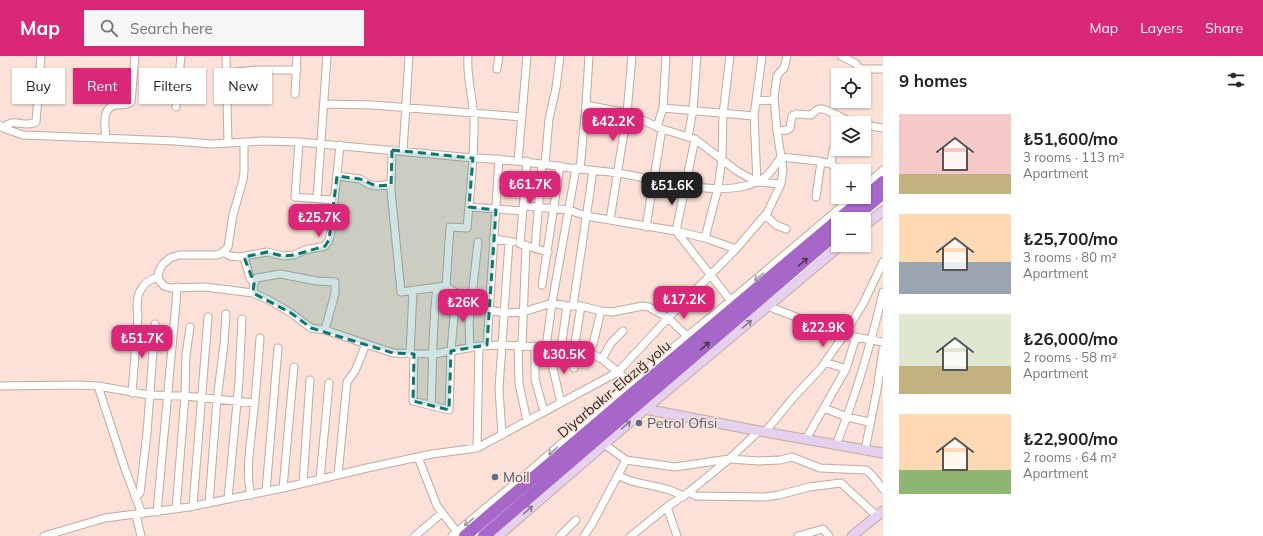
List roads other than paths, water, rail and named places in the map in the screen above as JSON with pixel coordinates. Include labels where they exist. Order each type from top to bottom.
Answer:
[{"type":"highway","name":"Diyarbakır-Elazığ yolu","points":[[847,212],[883,182]]},
{"type":"highway","points":[[861,212],[883,194]]},
{"type":"highway","name":"Diyarbakır-Elazığ yolu","points":[[484,536],[636,398],[831,225]]},
{"type":"highway","name":"Diyarbakır-Elazığ yolu","points":[[458,535],[534,473],[636,398],[831,238]]},
{"type":"street","points":[[1,126],[12,122],[30,125],[36,122],[41,56]]},
{"type":"street","points":[[106,138],[106,112],[112,106],[127,105],[131,102],[136,56]]},
{"type":"street","points":[[176,107],[181,56]]},
{"type":"street","points":[[226,56],[226,68]]},
{"type":"street","points":[[296,94],[297,56]]},
{"type":"street","points":[[317,198],[327,56]]},
{"type":"street","points":[[403,151],[409,56]]},
{"type":"street","points":[[446,286],[450,227],[468,228],[473,158],[474,113],[468,79],[468,56]]},
{"type":"street","points":[[497,69],[499,56]]},
{"type":"street","points":[[518,160],[527,56]]},
{"type":"street","points":[[535,248],[549,119],[556,88],[560,56]]},
{"type":"street","points":[[546,347],[552,303],[578,169],[586,105],[589,56]]},
{"type":"street","points":[[610,220],[627,113],[632,56]]},
{"type":"street","points":[[646,227],[654,180],[663,108],[666,56]]},
{"type":"street","points":[[676,231],[686,185],[692,138],[697,56]]},
{"type":"street","points":[[704,238],[718,188],[722,159],[723,114],[730,56]]},
{"type":"street","points":[[757,182],[754,116],[762,56]]},
{"type":"street","points":[[44,536],[105,518],[139,515],[209,503],[283,488],[418,457],[477,448],[618,372],[710,274],[736,249],[765,215],[781,184],[781,157],[776,131],[774,100],[777,76],[784,68],[787,56]]},
{"type":"street","points":[[842,56],[855,60],[860,69],[883,69]]},
{"type":"street","points":[[272,70],[297,70]]},
{"type":"street","points":[[756,101],[774,100]]},
{"type":"street","points":[[227,104],[228,143]]},
{"type":"street","points":[[324,104],[373,105],[406,109],[522,117]]},
{"type":"street","points":[[586,105],[627,113],[660,128],[692,138],[737,171],[757,182],[781,184]]},
{"type":"street","points":[[663,108],[754,116]]},
{"type":"street","points":[[776,131],[787,130],[790,128],[792,116],[796,114],[811,115],[819,109],[824,109],[837,116]]},
{"type":"street","points":[[1,126],[23,135],[175,141],[211,144],[263,141],[322,143],[473,158],[518,160],[617,173],[686,185],[718,188],[743,186],[757,182],[771,174],[781,157]]},
{"type":"street","points":[[871,126],[883,128]]},
{"type":"street","points":[[244,142],[244,171],[233,215],[229,243],[223,252],[214,255],[173,256],[162,265],[159,271],[158,277],[164,286],[168,288],[205,287],[252,293],[269,300],[291,313],[311,328],[325,330],[393,354],[434,354],[483,346],[502,345],[574,349],[588,352],[602,359],[618,372],[636,398],[762,432],[883,453]]},
{"type":"street","points":[[299,142],[295,197],[334,200]]},
{"type":"street","points":[[223,252],[230,256],[244,257],[267,252],[283,256],[294,255],[305,250],[325,246],[329,240],[340,145]]},
{"type":"street","points":[[392,150],[391,184],[400,292],[446,286],[456,293],[472,298],[490,310],[505,313],[523,312],[552,303],[581,306],[612,312],[643,306],[649,307],[668,318],[687,336]]},
{"type":"street","points":[[781,157],[831,164],[832,156]]},
{"type":"street","points":[[477,448],[483,346],[490,310],[499,159]]},
{"type":"street","points":[[527,162],[523,208],[523,312],[519,384],[527,421]]},
{"type":"street","points":[[816,197],[821,162]]},
{"type":"street","points":[[542,286],[560,166]]},
{"type":"street","points":[[871,181],[883,170]]},
{"type":"street","points":[[561,403],[553,369],[570,306],[593,171]]},
{"type":"street","points":[[337,176],[360,179],[368,184],[376,186],[391,184]]},
{"type":"street","points":[[498,536],[604,444],[636,398],[687,336],[845,204]]},
{"type":"street","points":[[469,207],[496,210],[539,206],[569,210],[586,216],[676,231],[704,238],[736,249]]},
{"type":"street","points":[[871,220],[883,210]]},
{"type":"street","points":[[765,215],[776,224],[786,229]]},
{"type":"street","points":[[676,231],[731,300]]},
{"type":"street","points":[[494,239],[509,241],[548,252]]},
{"type":"street","points":[[502,435],[499,389],[509,241]]},
{"type":"street","points":[[470,348],[470,323],[478,242]]},
{"type":"street","points":[[636,398],[767,306],[833,252]]},
{"type":"street","points":[[244,257],[250,278],[254,283]]},
{"type":"street","points":[[631,536],[667,507],[686,495],[762,432],[825,362],[866,299],[883,263]]},
{"type":"street","points":[[252,293],[254,283],[257,278],[280,274],[317,281],[334,282],[335,293],[325,330]]},
{"type":"street","points":[[132,393],[138,316],[136,305],[138,294],[150,279],[158,277]]},
{"type":"street","points":[[157,512],[177,287]]},
{"type":"street","points":[[431,406],[434,354],[434,313],[437,287]]},
{"type":"street","points":[[413,290],[413,401],[449,410],[451,351],[456,293]]},
{"type":"street","points":[[836,445],[861,376],[882,302],[883,292]]},
{"type":"street","points":[[866,299],[882,302]]},
{"type":"street","points":[[574,368],[574,349],[581,306]]},
{"type":"street","points":[[767,306],[844,335],[883,342]]},
{"type":"street","points":[[588,352],[593,344],[601,311]]},
{"type":"street","points":[[209,503],[217,400],[226,314]]},
{"type":"street","points":[[193,506],[208,317]]},
{"type":"street","points":[[228,499],[242,319]]},
{"type":"street","points":[[135,497],[140,493],[147,433],[155,324]]},
{"type":"street","points":[[176,509],[185,396],[186,355],[190,328]]},
{"type":"street","points":[[602,359],[612,343],[623,331]]},
{"type":"street","points":[[806,440],[846,368],[856,337]]},
{"type":"street","points":[[251,495],[249,486],[249,457],[260,338]]},
{"type":"street","points":[[338,475],[347,382],[355,371],[366,344]]},
{"type":"street","points":[[536,346],[535,379],[544,412]]},
{"type":"street","points":[[266,491],[278,348]]},
{"type":"street","points":[[865,450],[877,390],[883,349]]},
{"type":"street","points":[[825,362],[846,368]]},
{"type":"street","points":[[283,488],[294,367]]},
{"type":"street","points":[[303,483],[310,380]]},
{"type":"street","points":[[320,479],[329,383]]},
{"type":"street","points":[[0,386],[98,386],[149,395],[185,396],[255,403]]},
{"type":"street","points":[[98,386],[135,497],[139,515],[141,536]]},
{"type":"street","points":[[824,408],[847,417],[870,422]]},
{"type":"street","points":[[604,444],[626,460],[675,467],[729,459],[760,461],[780,460],[795,457],[820,468],[866,470],[883,489]]},
{"type":"street","points":[[418,457],[437,506],[458,535]]},
{"type":"street","points":[[584,536],[626,460]]},
{"type":"street","points":[[618,475],[632,481],[680,494],[696,496],[765,497],[809,487],[841,483],[880,513],[852,536]]},
{"type":"street","points":[[667,507],[677,536]]},
{"type":"street","points":[[415,536],[442,513]]},
{"type":"street","points":[[560,536],[576,520]]},
{"type":"street","points":[[798,536],[823,529],[829,536]]},
{"type":"place","name":"Petrol Ofisi","points":[[639,423]]},
{"type":"place","name":"Moil","points":[[495,477]]}]
